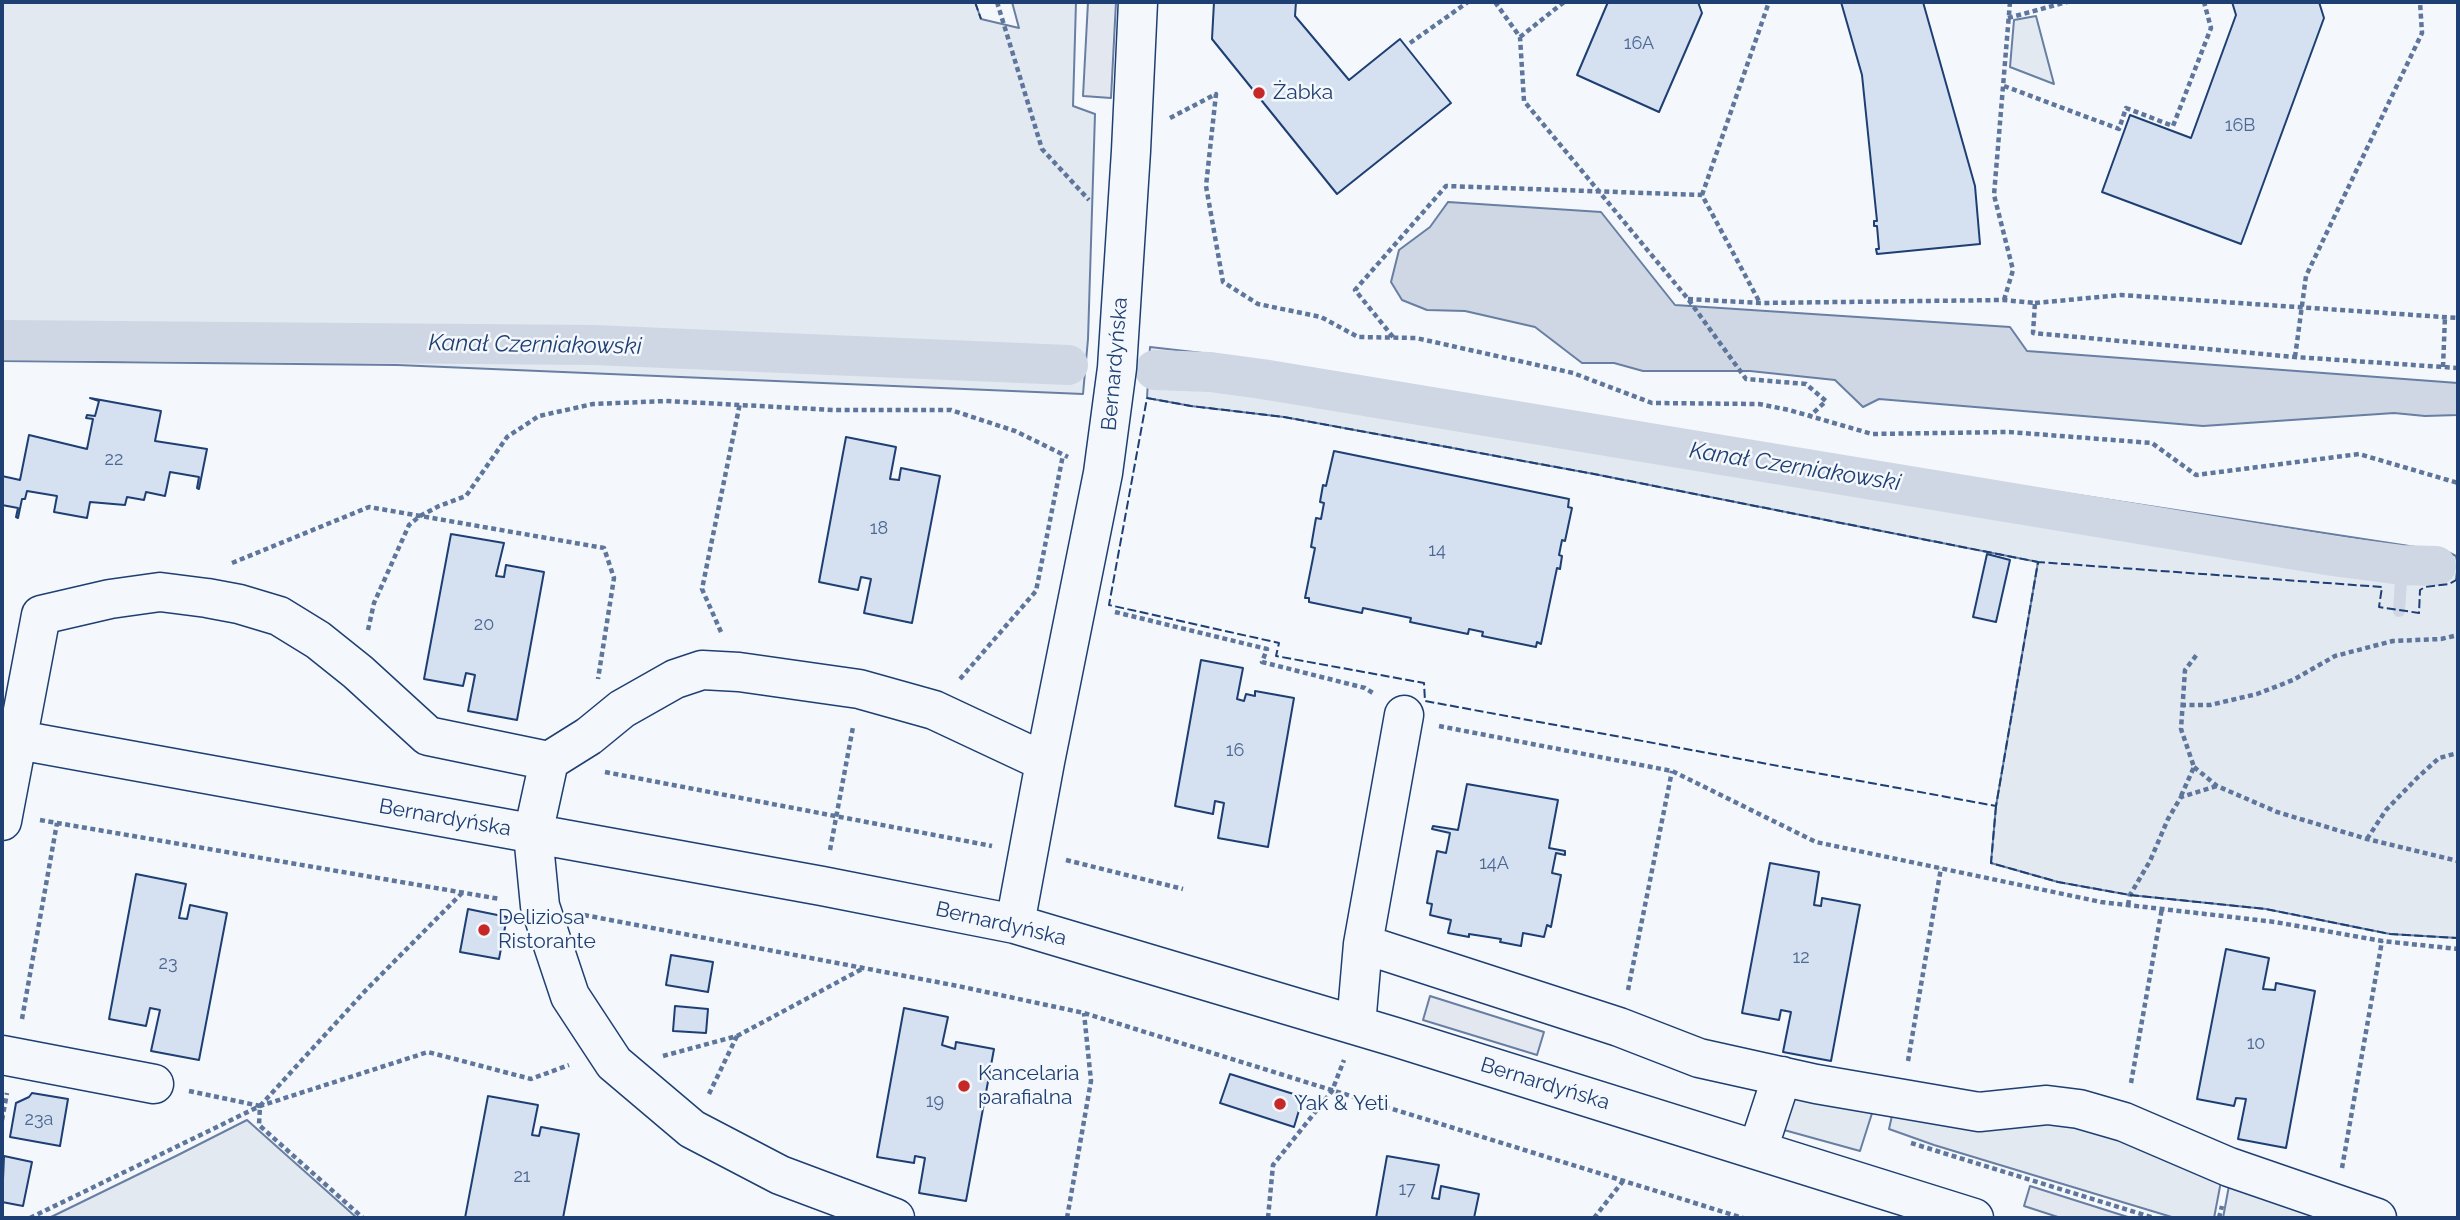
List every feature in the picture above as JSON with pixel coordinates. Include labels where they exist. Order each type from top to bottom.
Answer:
[{"type":"street","name":"Bernardyńska","points":[[1015,923],[1103,474],[1116,368],[1138,2]]},
{"type":"street","points":[[3,817],[10,738],[41,615],[110,599],[160,593],[208,597],[279,616],[318,640],[358,672],[428,736],[549,761],[589,736],[622,709],[675,678],[702,670],[739,672],[859,689],[934,710],[1045,762]]},
{"type":"street","points":[[1356,1026],[1363,944],[1404,715]]},
{"type":"street","name":"Bernardyńska","points":[[10,738],[1015,923],[1758,1149],[1975,1218]]},
{"type":"street","points":[[549,761],[533,834],[540,906],[570,996],[614,1063],[692,1129],[780,1175],[895,1218]]},
{"type":"street","points":[[1363,944],[1619,1027],[1699,1058],[1979,1112],[2047,1105],[2079,1109],[2124,1122],[2229,1167],[2377,1218]]},
{"type":"street","points":[[8,1057],[154,1084]]},
{"type":"street","points":[[1758,1149],[1782,1076]]},
{"type":"path","points":[[997,2],[1042,149],[1125,239]]},
{"type":"path","points":[[1410,43],[1468,2]]},
{"type":"path","points":[[1495,2],[1520,37],[1524,101],[1688,299],[1746,379],[1806,384],[1826,401],[1811,416]]},
{"type":"path","points":[[1520,37],[1564,2]]},
{"type":"path","points":[[1760,303],[1702,195],[1769,2]]},
{"type":"path","points":[[2004,300],[2013,270],[1994,195],[2010,2]]},
{"type":"path","points":[[2008,18],[2067,2]]},
{"type":"path","points":[[2004,86],[2119,129],[2126,108],[2173,126],[2211,28],[2204,2]]},
{"type":"path","points":[[2295,357],[2306,276],[2422,33],[2420,2]]},
{"type":"path","points":[[1167,120],[1216,94],[1206,186],[1223,282],[1258,304],[1321,317],[1359,337],[1416,338],[1573,373],[1652,402],[1759,404],[1872,434],[2009,432],[2152,443],[2196,475],[2359,454],[2458,483]]},
{"type":"path","points":[[1394,338],[1355,290],[1446,186],[1702,195]]},
{"type":"path","points":[[1688,299],[1760,303],[2004,300],[2035,303],[2120,295],[2458,318]]},
{"type":"path","points":[[2035,303],[2033,333],[2295,357],[2458,368]]},
{"type":"path","points":[[2443,367],[2445,317]]},
{"type":"path","points":[[358,672],[374,603],[409,525],[420,516],[466,496],[507,437],[539,416],[593,404],[666,401],[833,410],[951,410],[1015,431],[1063,455],[1036,591],[934,710]]},
{"type":"path","points":[[739,672],[702,589],[740,403]]},
{"type":"path","points":[[222,567],[369,507],[604,548],[614,578],[589,736]]},
{"type":"path","points":[[1113,612],[1267,649],[1262,662],[1365,688],[1411,720],[1672,771],[1816,842],[2101,902],[2275,922],[2382,941],[2458,949]]},
{"type":"path","points":[[2181,705],[2210,705],[2257,694],[2293,680],[2335,656],[2393,640],[2441,639],[2458,635]]},
{"type":"path","points":[[2197,653],[2185,670],[2181,729],[2194,766],[2217,786],[2277,812],[2367,839],[2458,861]]},
{"type":"path","points":[[822,886],[838,817],[859,689]]},
{"type":"path","points":[[2367,839],[2386,810],[2417,778],[2439,758],[2458,753]]},
{"type":"path","points":[[549,761],[1088,865],[1183,889]]},
{"type":"path","points":[[2127,905],[2194,766]]},
{"type":"path","points":[[1619,1027],[1636,956],[1672,771]]},
{"type":"path","points":[[2181,797],[2217,786]]},
{"type":"path","points":[[3,817],[57,823],[463,892],[1084,1013],[1743,1218]]},
{"type":"path","points":[[2,1120],[8,1057],[57,823]]},
{"type":"path","points":[[1902,1098],[1941,869]]},
{"type":"path","points":[[363,1218],[259,1125],[260,1106],[366,990],[463,892]]},
{"type":"path","points":[[2124,1122],[2162,908]]},
{"type":"path","points":[[2336,1203],[2382,941]]},
{"type":"path","points":[[30,1218],[260,1106],[428,1052],[531,1079],[606,1051],[660,1056],[737,1035],[864,968]]},
{"type":"path","points":[[1067,1218],[1091,1081],[1084,1013]]},
{"type":"path","points":[[1268,1218],[1273,1165],[1332,1091],[1356,1026]]},
{"type":"path","points":[[692,1129],[737,1035]]},
{"type":"path","points":[[154,1084],[260,1106]]},
{"type":"path","points":[[1911,1142],[2154,1218]]},
{"type":"path","points":[[1594,1218],[1623,1181]]},
{"type":"shaded area","points":[[2,2],[975,2],[981,19],[1019,28],[1012,2],[1076,2],[1073,106],[1095,114],[1088,339],[1083,394],[397,365],[2,361]]},
{"type":"shaded area","points":[[1088,2],[1116,2],[1111,98],[1083,96]]},
{"type":"shaded area","points":[[2036,16],[2054,84],[2010,67],[2014,20]]},
{"type":"shaded area","points":[[1448,202],[1601,212],[1675,305],[2010,327],[2027,351],[2458,383],[2458,415],[2394,413],[2203,426],[1879,399],[1863,407],[1835,380],[1750,371],[1643,371],[1614,363],[1582,363],[1535,327],[1465,311],[1427,310],[1402,300],[1391,282],[1399,250],[1430,227]]},
{"type":"shaded area","points":[[1150,347],[1220,355],[2052,491],[2448,552],[2456,556],[2458,565],[2458,938],[2390,934],[2266,909],[2130,895],[2058,882],[1991,863],[1996,806],[2038,562],[1594,474],[1284,417],[1147,398]]},
{"type":"shaded area","points":[[1430,996],[1544,1032],[1537,1055],[1423,1020]]},
{"type":"shaded area","points":[[1789,1096],[1874,1107],[1860,1151],[1784,1130]]},
{"type":"shaded area","points":[[1894,1107],[2040,1113],[2223,1171],[2214,1218],[2175,1218],[1934,1145],[1889,1129]]},
{"type":"shaded area","points":[[247,1120],[357,1218],[49,1218],[178,1155]]},
{"type":"shaded area","points":[[2231,1175],[2347,1218],[2223,1218]]},
{"type":"shaded area","points":[[2030,1186],[2131,1218],[2061,1218],[2024,1206]]},
{"type":"building","points":[[1214,2],[1296,2],[1295,16],[1349,80],[1400,39],[1451,103],[1337,194],[1212,39]]},
{"type":"building","points":[[1608,2],[1698,2],[1702,13],[1659,112],[1577,75]]},
{"type":"building","points":[[1841,2],[1923,2],[1975,186],[1980,244],[1877,254],[1877,226],[1874,226],[1874,221],[1877,221],[1862,75]]},
{"type":"building","points":[[2232,2],[2319,2],[2324,18],[2241,244],[2102,192],[2130,115],[2191,138],[2236,15]]},
{"type":"building","points":[[90,398],[161,411],[155,441],[207,449],[199,489],[199,477],[170,472],[165,496],[146,492],[144,500],[127,497],[125,505],[90,502],[87,518],[54,512],[57,496],[27,491],[25,499],[22,499],[18,518],[16,517],[18,508],[2,505],[2,476],[20,480],[29,435],[87,449],[93,419],[86,418],[87,415],[95,416],[99,401]]},
{"type":"building","points":[[846,437],[896,447],[890,479],[899,480],[901,468],[940,476],[912,623],[864,613],[871,579],[861,577],[858,590],[819,582]]},
{"type":"building","points":[[1334,451],[1569,499],[1568,507],[1572,508],[1565,541],[1562,540],[1560,569],[1557,568],[1541,644],[1537,642],[1536,647],[1482,636],[1483,632],[1469,629],[1468,634],[1410,622],[1411,618],[1363,608],[1362,613],[1309,602],[1309,598],[1305,598],[1315,548],[1311,547],[1316,518],[1321,519],[1323,485],[1326,486]]},
{"type":"building","points":[[451,534],[504,543],[496,576],[504,577],[506,565],[544,572],[517,720],[468,711],[475,675],[466,673],[463,686],[424,679]]},
{"type":"building","points":[[1987,554],[2010,560],[1996,622],[1973,617]]},
{"type":"building","points":[[1201,660],[1243,668],[1237,699],[1244,701],[1246,694],[1255,696],[1255,691],[1294,698],[1268,847],[1218,838],[1224,803],[1215,801],[1213,814],[1175,806]]},
{"type":"building","points":[[1467,784],[1558,800],[1549,848],[1565,851],[1565,855],[1556,853],[1552,873],[1561,875],[1551,927],[1547,925],[1544,937],[1523,933],[1521,946],[1500,942],[1501,939],[1448,933],[1451,920],[1430,915],[1432,904],[1427,903],[1437,851],[1446,853],[1450,833],[1432,829],[1433,826],[1458,830]]},
{"type":"building","points":[[1770,863],[1819,872],[1814,905],[1821,906],[1822,898],[1860,905],[1831,1061],[1783,1052],[1791,1012],[1781,1010],[1779,1020],[1742,1013]]},
{"type":"building","points":[[136,874],[186,884],[179,918],[187,919],[190,905],[227,913],[199,1060],[151,1051],[160,1010],[150,1008],[146,1026],[109,1019]]},
{"type":"building","points":[[468,909],[507,917],[499,959],[460,952]]},
{"type":"building","points":[[2226,949],[2269,958],[2263,989],[2275,990],[2276,983],[2315,991],[2286,1148],[2238,1139],[2246,1099],[2236,1098],[2234,1106],[2197,1099]]},
{"type":"building","points":[[671,955],[713,962],[708,992],[666,985]]},
{"type":"building","points":[[675,1006],[708,1009],[706,1033],[673,1031]]},
{"type":"building","points":[[904,1008],[948,1017],[942,1045],[955,1049],[956,1042],[994,1049],[966,1201],[919,1193],[925,1158],[915,1156],[914,1163],[877,1157]]},
{"type":"building","points":[[1230,1074],[1303,1097],[1294,1127],[1220,1103]]},
{"type":"building","points":[[32,1093],[68,1099],[60,1146],[10,1137],[16,1103]]},
{"type":"building","points":[[488,1096],[538,1105],[532,1135],[539,1136],[541,1127],[579,1134],[563,1218],[465,1218]]},
{"type":"building","points":[[4,1156],[32,1162],[23,1206],[2,1202]]},
{"type":"building","points":[[1387,1156],[1439,1165],[1432,1198],[1439,1199],[1441,1186],[1479,1194],[1474,1218],[1376,1218]]},
{"type":"waterway","name":"Kanał Czerniakowski","points":[[2,340],[593,345],[1068,365]]},
{"type":"waterway","name":"Kanał Czerniakowski","points":[[1155,370],[1210,372],[1262,379],[2333,556],[2402,565],[2436,566]]},
{"type":"waterway","points":[[2399,611],[2402,565]]},
{"type":"fence","points":[[975,2],[981,19]]},
{"type":"fence","points":[[1147,398],[1284,417],[1594,474],[2038,562],[1996,806],[1425,701],[1424,683],[1276,656],[1279,643],[1109,605],[1147,398]]},
{"type":"fence","points":[[2038,564],[2382,587],[2379,607],[2419,613],[2420,590],[2449,584],[2458,579]]},
{"type":"fence","points":[[1996,806],[1991,863],[2058,882],[2130,895],[2266,909],[2390,934],[2458,938]]},
{"type":"place","name":"Żabka","points":[[1259,93]]},
{"type":"place","name":"Deliziosa Ristorante","points":[[484,930]]},
{"type":"place","name":"Kancelaria parafialna","points":[[964,1086]]},
{"type":"place","name":"Yak & Yeti","points":[[1280,1104]]}]
